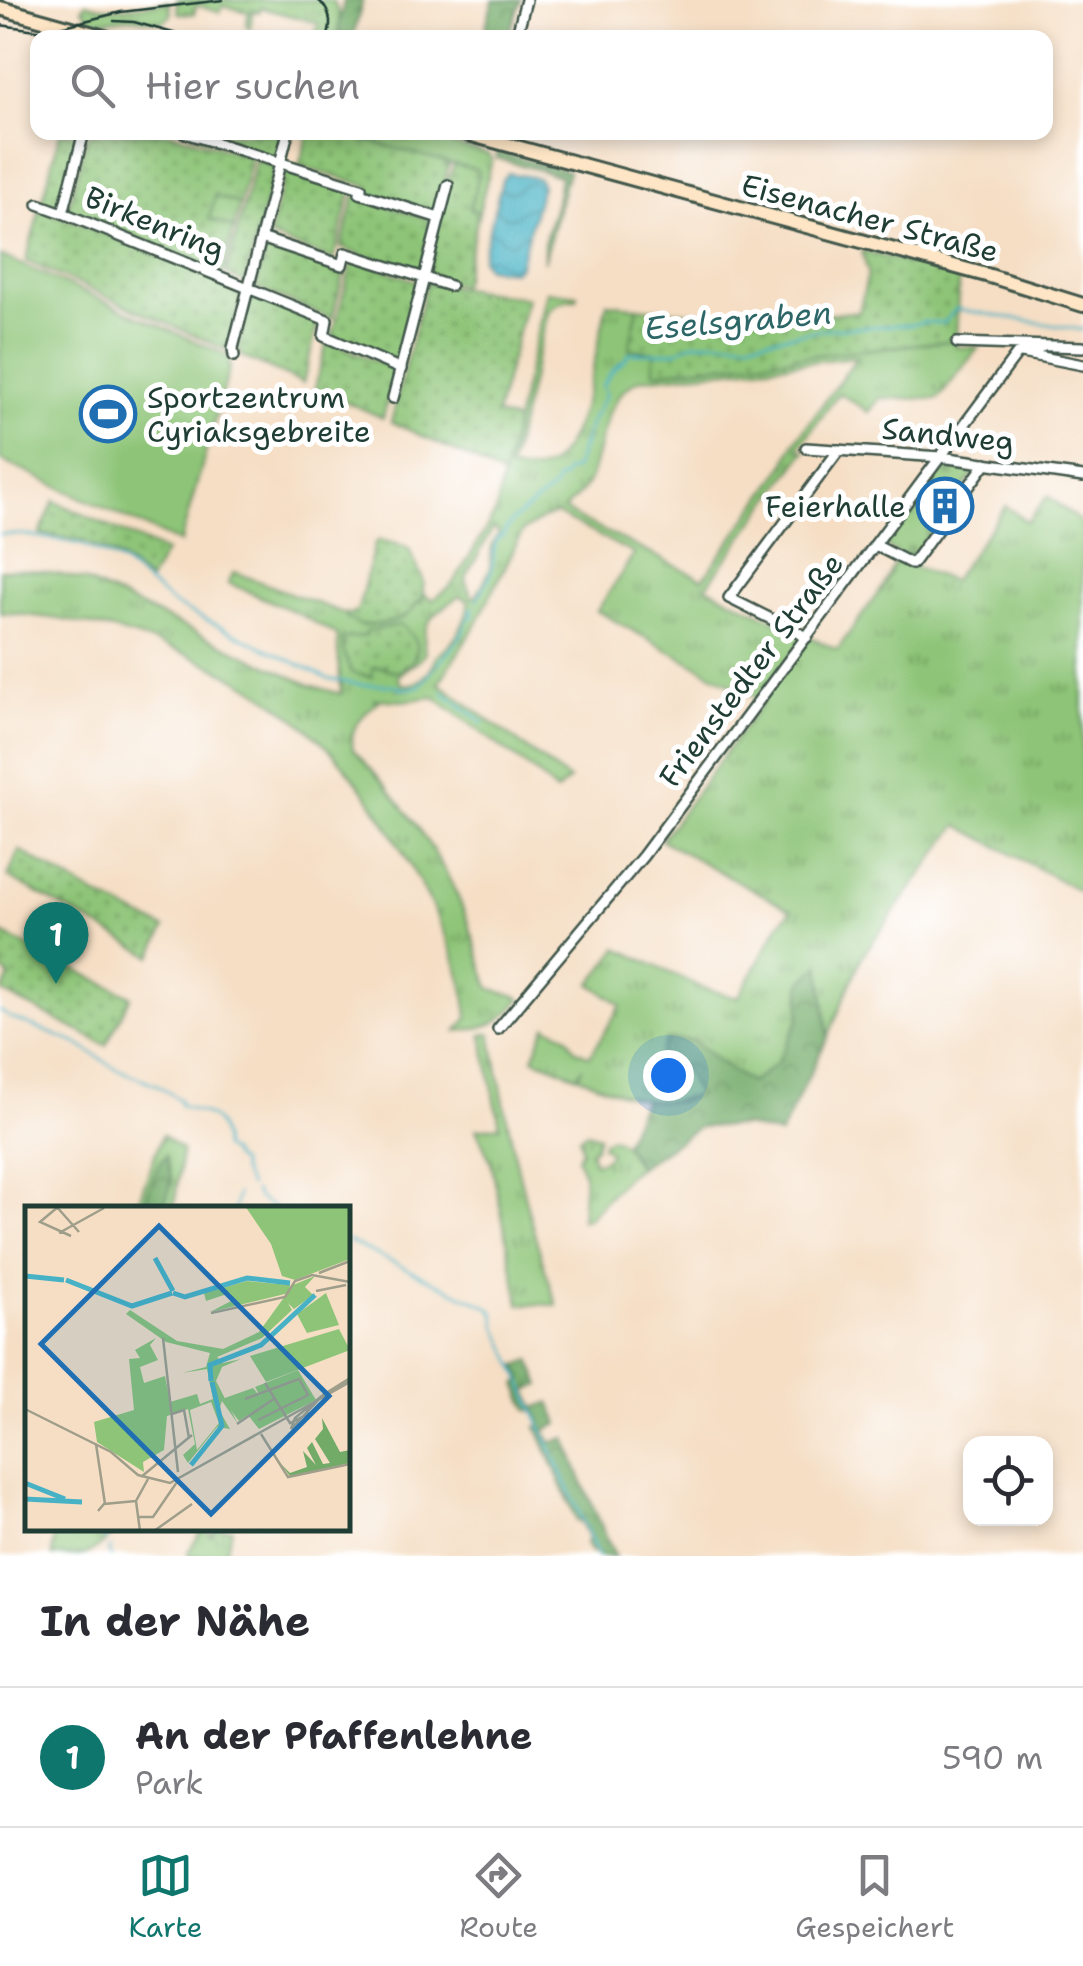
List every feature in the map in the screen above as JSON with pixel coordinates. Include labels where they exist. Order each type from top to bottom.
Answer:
[{"type":"main road","points":[[0,8],[79,30]]},
{"type":"main road","name":"Eisenacher Straße","points":[[504,140],[643,183],[1083,304]]},
{"type":"street","points":[[518,30],[526,0]]},
{"type":"street","name":"Birkenring","points":[[82,140],[63,214],[328,320],[324,336],[401,369]]},
{"type":"street","points":[[207,140],[361,188],[360,193],[440,218]]},
{"type":"street","points":[[234,356],[286,140]]},
{"type":"street","points":[[393,398],[448,186]]},
{"type":"street","points":[[38,204],[63,214]]},
{"type":"street","points":[[261,238],[342,265],[345,253],[450,286]]},
{"type":"street","points":[[956,344],[1083,347]]},
{"type":"street","points":[[1020,353],[1042,347]]},
{"type":"street","points":[[1020,353],[1083,365]]},
{"type":"street","name":"Frienstedter Straße","points":[[498,1029],[643,856],[1020,353]]},
{"type":"street","name":"Sandweg","points":[[806,448],[941,457],[1083,476]]},
{"type":"street","points":[[806,637],[729,598],[839,450]]},
{"type":"street","points":[[875,545],[912,564],[986,463]]},
{"type":"green space","points":[[176,0],[332,0],[339,14],[339,27],[316,30],[318,23],[261,8],[259,12],[253,11],[250,30],[246,25],[249,12],[222,6],[220,13],[197,5],[194,14],[178,13]]},
{"type":"green space","points":[[344,0],[363,0],[355,30],[338,30]]},
{"type":"green space","points":[[493,0],[521,0],[510,30],[485,30]]},
{"type":"green space","points":[[169,2],[171,15],[164,22],[129,18],[93,22],[82,9],[86,3],[116,8]]},
{"type":"green space","points":[[58,140],[80,140],[62,209],[42,203]]},
{"type":"green space","points":[[86,140],[196,140],[251,157],[240,204],[215,196],[209,219],[234,228],[221,274],[67,211]]},
{"type":"green space","points":[[212,140],[281,140],[276,160]]},
{"type":"green space","points":[[307,140],[365,140],[449,164],[436,214],[369,194],[370,187],[299,166]]},
{"type":"green space","points":[[362,140],[438,140],[488,154],[492,160],[479,212],[470,209],[477,170]]},
{"type":"green space","points":[[497,152],[568,171],[544,262],[544,242],[560,176],[496,158]]},
{"type":"green space","points":[[256,159],[275,166],[243,283],[226,274]]},
{"type":"green space","points":[[455,164],[479,174],[470,209],[479,212],[462,285],[428,277],[442,202]]},
{"type":"green space","points":[[286,168],[352,188],[334,260],[269,237]]},
{"type":"green space","points":[[355,195],[434,221],[420,273],[341,248]]},
{"type":"green space","points":[[215,196],[240,204],[234,228],[209,219]]},
{"type":"green space","points":[[40,208],[243,289],[229,348],[26,261]]},
{"type":"green space","points":[[267,243],[345,270],[332,319],[256,288]]},
{"type":"green space","points":[[862,251],[959,276],[956,340],[654,372],[654,352],[629,349],[638,307],[741,318],[859,312],[868,274]]},
{"type":"green space","name":"Sportzentrum Cyriaksgebreite","points":[[0,255],[229,356],[230,367],[180,543],[0,460]]},
{"type":"green space","points":[[353,258],[419,282],[398,362],[332,337]]},
{"type":"green space","points":[[428,283],[527,298],[496,415],[516,421],[503,477],[391,422]]},
{"type":"green space","points":[[547,291],[578,295],[548,313],[509,469],[548,466],[571,437],[587,391],[607,303],[638,307],[630,349],[654,352],[655,372],[956,340],[956,347],[979,347],[938,399],[880,398],[869,412],[839,393],[798,449],[806,450],[706,587],[837,650],[884,585],[896,560],[952,581],[1006,506],[1027,522],[1048,496],[1083,524],[1083,893],[958,825],[862,956],[828,1037],[820,966],[802,982],[799,1019],[777,1063],[751,1083],[726,1067],[661,1053],[684,1070],[698,1095],[666,1101],[637,1098],[578,1076],[583,1067],[577,1076],[533,1058],[546,1026],[566,1035],[576,1050],[590,1056],[621,1005],[591,984],[618,948],[700,987],[738,998],[791,910],[661,840],[763,702],[597,611],[634,554],[556,514],[523,531],[477,623],[439,683],[569,780],[556,792],[434,697],[373,699],[378,701],[355,728],[353,749],[403,808],[446,872],[467,919],[489,987],[521,999],[493,1023],[457,1031],[468,1018],[466,1000],[456,963],[433,909],[373,804],[319,739],[249,686],[171,648],[87,624],[0,613],[0,570],[64,575],[85,581],[310,685],[341,694],[337,635],[228,583],[234,572],[361,623],[405,617],[417,602],[421,603],[424,594],[432,600],[458,576],[496,512]],"holes":[[[857,357],[703,579],[564,510],[589,480],[618,397],[641,379]],[[493,528],[499,532],[492,545],[490,569],[476,597],[472,597],[466,577]],[[459,596],[468,600],[466,616],[448,647],[436,656],[424,677],[402,684],[398,677],[425,654],[425,632],[436,614]]]},
{"type":"green space","points":[[252,293],[319,320],[303,383],[243,357],[238,349]]},
{"type":"green space","points":[[327,341],[396,369],[383,418],[315,388]]},
{"type":"green space","points":[[942,467],[975,472],[911,560],[884,546]]},
{"type":"green space","points":[[54,501],[165,552],[149,581],[121,559],[85,542],[40,534]]},
{"type":"green space","points":[[380,540],[409,549],[424,582],[421,603],[417,602],[394,621],[361,626],[346,614],[358,609],[375,543]]},
{"type":"green space","points":[[400,625],[413,638],[417,650],[406,667],[398,672],[373,667],[372,677],[352,673],[342,639]]},
{"type":"green space","points":[[19,850],[97,896],[165,928],[152,956],[8,877]]},
{"type":"green space","points":[[0,933],[131,996],[106,1045],[2,992],[10,977],[0,968]]},
{"type":"green space","points":[[820,965],[828,1037],[780,1135],[745,1126],[699,1127],[639,1167],[624,1144],[643,1101],[678,1102],[698,1095],[684,1070],[660,1053],[666,1040],[692,1040],[751,1083],[777,1063],[799,1019],[802,982]]},
{"type":"green space","points":[[491,1033],[527,1204],[557,1305],[520,1304],[491,1162],[476,1129],[500,1126],[482,1035]]},
{"type":"green space","points":[[587,1132],[599,1136],[590,1151],[594,1163],[610,1152],[602,1146],[612,1137],[624,1144],[639,1167],[587,1219],[581,1220],[584,1174],[577,1158],[582,1150],[579,1137]]},
{"type":"green space","points":[[162,1135],[182,1150],[174,1206],[164,1206],[172,1182],[152,1180],[145,1206],[137,1206]]},
{"type":"green space","points":[[166,1155],[172,1182],[164,1206],[145,1206],[155,1173]]},
{"type":"green space","points":[[530,1360],[541,1385],[527,1390],[535,1408],[550,1402],[559,1424],[545,1431],[551,1443],[566,1438],[615,1556],[597,1556],[590,1551],[581,1521],[577,1521],[537,1427],[541,1425],[536,1411],[528,1410],[517,1384],[523,1381],[517,1366]]},
{"type":"green space","points":[[55,1531],[115,1531],[90,1553],[52,1556]]},
{"type":"green space","points":[[202,1531],[211,1536],[215,1531],[231,1531],[225,1556],[189,1556]]},
{"type":"water","points":[[508,173],[538,178],[542,185],[519,267],[513,271],[487,268],[481,260],[502,180]]},
{"type":"waterway","name":"Eselsgraben","points":[[477,600],[491,573],[498,537],[554,488],[566,471],[575,469],[591,421],[605,396],[602,386],[629,353],[677,351],[693,343],[748,342],[826,329],[944,323],[956,309],[1083,330]]},
{"type":"waterway","name":"Eselsgraben","points":[[0,534],[80,544],[121,562],[175,605],[329,679],[362,685],[394,685],[403,689],[419,686],[453,646],[474,608]]},
{"type":"waterway","points":[[443,692],[484,723]]},
{"type":"waterway","points":[[0,1011],[76,1043],[115,1068],[157,1085],[180,1100],[180,1105],[212,1118],[220,1128],[223,1148],[240,1164],[249,1186]]},
{"type":"waterway","points":[[254,1191],[271,1206]]},
{"type":"waterway","points":[[234,1206],[237,1194]]},
{"type":"waterway","points":[[350,1242],[494,1313],[598,1556]]},
{"type":"waterway","points":[[106,1540],[111,1531]]},
{"type":"waterway","points":[[111,1547],[111,1556]]},
{"type":"tram line","points":[[48,30],[121,12],[223,0]]},
{"type":"tram line","points":[[318,0],[329,17],[329,30]]},
{"type":"tram line","points":[[114,21],[162,30]]},
{"type":"tram line","points":[[0,25],[37,30]]},
{"type":"place","name":"Sportzentrum Cyriaksgebreite","points":[[108,414]]},
{"type":"place","name":"Feierhalle","points":[[945,506]]},
{"type":"place","name":"An der Pfaffenlehne","points":[[56,984]]}]
